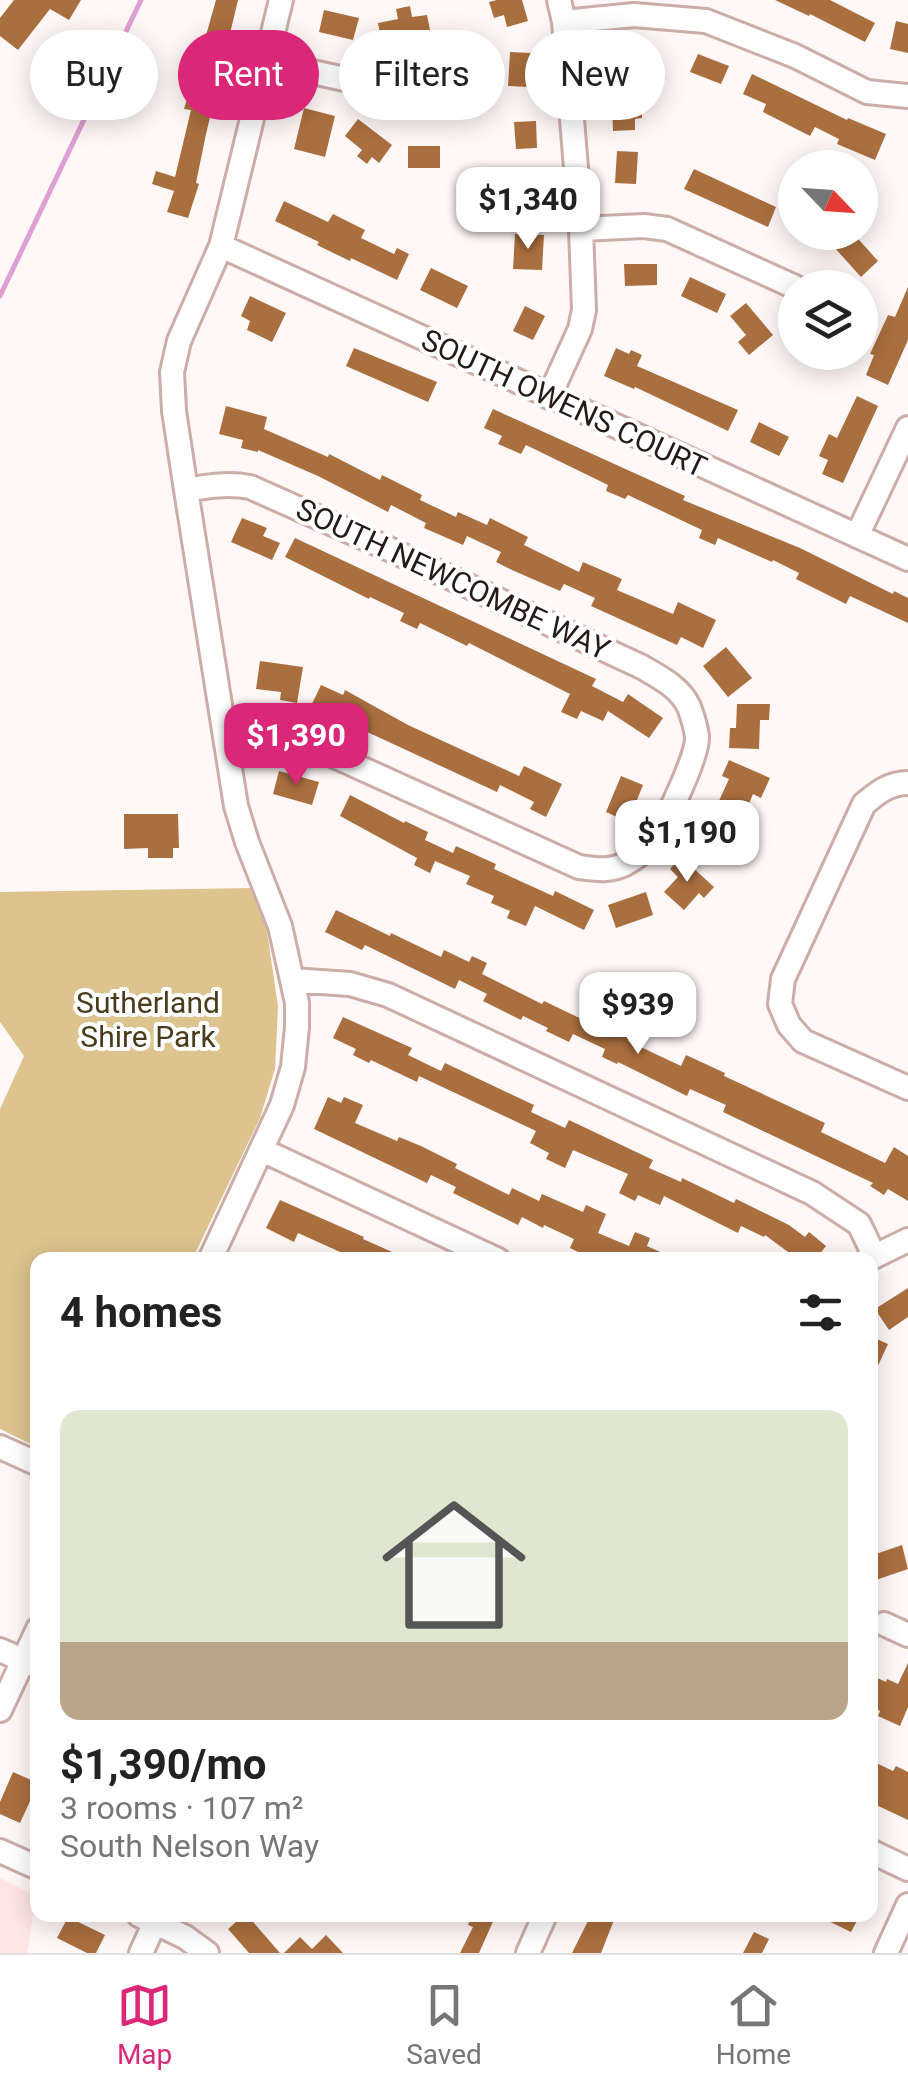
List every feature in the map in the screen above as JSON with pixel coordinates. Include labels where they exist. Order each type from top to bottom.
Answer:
[{"type":"street","points":[[275,30],[282,0]]},
{"type":"street","points":[[549,397],[580,329],[584,310],[562,11],[706,21],[795,56],[866,92],[908,96]]},
{"type":"street","points":[[214,1252],[262,1150],[288,1085],[296,1047],[297,1003],[280,926],[242,825],[225,738],[174,411],[172,372],[180,341],[221,246],[252,120]]},
{"type":"street","points":[[581,229],[667,229],[778,279]]},
{"type":"street","name":"SOUTH OWENS COURT","points":[[221,246],[908,559]]},
{"type":"street","points":[[857,536],[908,428]]},
{"type":"street","name":"SOUTH NEWCOMBE WAY","points":[[186,490],[212,485],[250,488],[642,666],[680,694],[688,706],[697,738],[672,806],[652,843],[621,866],[605,870],[579,867],[282,735],[225,738]]},
{"type":"street","points":[[908,784],[880,790],[864,804],[783,978],[780,1004],[789,1025],[803,1041],[908,1088]]},
{"type":"street","points":[[292,980],[350,984],[388,995],[812,1193],[858,1224],[868,1252]]},
{"type":"street","points":[[262,1150],[481,1252]]},
{"type":"street","points":[[878,1253],[908,1240]]},
{"type":"street","points":[[0,1446],[30,1460]]},
{"type":"street","points":[[884,1624],[908,1635]]},
{"type":"street","points":[[0,1650],[30,1664],[0,1710]]},
{"type":"street","points":[[0,1850],[30,1864]]},
{"type":"street","points":[[878,1856],[908,1870]]},
{"type":"street","points":[[886,1953],[908,1905]]},
{"type":"street","points":[[141,1953],[146,1922]]},
{"type":"street","points":[[153,1922],[207,1953]]},
{"type":"street","points":[[528,1953],[543,1922]]},
{"type":"shaded area","points":[[0,1878],[30,1893],[32,1922],[27,1953],[0,1953]]},
{"type":"green space","name":"Sutherland Shire Park","points":[[252,888],[265,918],[278,1006],[275,1069],[260,1118],[196,1252],[30,1252],[30,1444],[0,1429],[0,1109],[24,1056],[0,1022],[0,892]]},
{"type":"building","points":[[14,0],[81,0],[69,20],[50,9],[18,50],[0,36],[0,18]]},
{"type":"building","points":[[216,0],[238,0],[231,30],[208,30]]},
{"type":"building","points":[[522,0],[528,21],[507,27],[504,15],[494,18],[489,2]]},
{"type":"building","points":[[775,0],[830,0],[875,23],[865,42]]},
{"type":"building","points":[[410,6],[412,17],[427,15],[430,30],[379,30],[378,23],[398,19],[396,9]]},
{"type":"building","points":[[324,10],[359,18],[356,30],[339,30],[339,37],[319,32]]},
{"type":"building","points":[[896,21],[908,24],[908,53],[890,49]]},
{"type":"building","points":[[510,52],[525,53],[525,87],[508,86]]},
{"type":"building","points":[[698,54],[729,66],[721,84],[690,72]]},
{"type":"building","points":[[752,74],[847,120],[886,134],[878,153],[851,150],[815,127],[810,136],[763,112],[766,104],[743,94]]},
{"type":"building","points":[[319,112],[335,116],[325,157],[294,149],[301,120],[319,120]]},
{"type":"building","points":[[189,120],[209,120],[196,183],[199,184],[188,218],[167,212],[174,191],[152,184],[156,171],[175,177]]},
{"type":"building","points":[[359,120],[392,145],[379,163],[372,157],[367,164],[357,156],[362,150],[345,136]]},
{"type":"building","points":[[613,120],[635,120],[635,130],[613,131]]},
{"type":"building","points":[[536,121],[537,148],[516,149],[514,122]]},
{"type":"building","points":[[408,146],[440,146],[440,168],[408,168]]},
{"type":"building","points":[[617,151],[638,152],[636,184],[615,183]]},
{"type":"building","points":[[694,169],[776,207],[768,227],[684,189]]},
{"type":"building","points":[[519,170],[540,171],[538,206],[518,205]]},
{"type":"building","points":[[284,201],[328,222],[333,214],[365,230],[361,238],[394,254],[397,248],[409,254],[397,280],[351,258],[350,261],[275,221]]},
{"type":"building","points":[[515,234],[544,235],[542,270],[513,269]]},
{"type":"building","points":[[837,250],[868,250],[878,261],[868,270],[855,270]]},
{"type":"building","points":[[624,264],[657,264],[657,285],[625,286]]},
{"type":"building","points":[[431,268],[468,286],[457,308],[420,290]]},
{"type":"building","points":[[690,277],[726,294],[717,313],[681,296]]},
{"type":"building","points":[[908,287],[908,340],[888,385],[866,375],[868,370],[878,370],[878,337],[888,315],[895,317]]},
{"type":"building","points":[[250,296],[286,313],[272,342],[247,330],[250,321],[241,316]]},
{"type":"building","points":[[746,303],[773,335],[749,355],[738,342],[746,335],[730,316]]},
{"type":"building","points":[[525,306],[545,316],[533,340],[513,331]]},
{"type":"building","points":[[354,348],[437,382],[428,402],[346,366]]},
{"type":"building","points":[[616,348],[642,355],[637,366],[738,410],[728,431],[604,376]]},
{"type":"building","points":[[857,396],[878,406],[843,483],[822,474],[828,460],[819,456],[829,434],[837,438]]},
{"type":"building","points":[[226,406],[267,417],[264,429],[328,457],[329,454],[380,480],[382,475],[456,517],[458,512],[487,525],[490,518],[528,537],[524,545],[579,572],[583,562],[622,579],[617,590],[673,614],[678,602],[716,620],[703,648],[681,637],[677,645],[591,606],[595,598],[564,584],[560,591],[512,570],[496,562],[501,552],[467,536],[463,545],[424,528],[426,523],[391,505],[388,512],[318,476],[258,450],[241,448],[243,440],[219,434]]},
{"type":"building","points":[[493,409],[685,496],[683,500],[908,598],[908,623],[850,596],[846,604],[796,579],[799,573],[773,560],[718,538],[715,545],[699,538],[702,530],[628,495],[625,499],[606,491],[608,485],[526,445],[521,454],[498,444],[502,436],[484,428]]},
{"type":"building","points":[[759,422],[789,437],[779,456],[750,442]]},
{"type":"building","points":[[242,518],[267,528],[263,536],[280,543],[272,560],[231,542]]},
{"type":"building","points":[[295,538],[596,679],[592,686],[623,702],[628,694],[663,718],[649,738],[608,711],[603,721],[581,711],[577,719],[561,712],[570,694],[469,643],[467,646],[420,623],[417,629],[400,621],[404,613],[285,557]]},
{"type":"building","points":[[726,647],[752,678],[728,697],[703,666]]},
{"type":"building","points":[[260,661],[303,667],[297,703],[280,700],[281,692],[256,689]]},
{"type":"building","points":[[321,685],[343,695],[345,690],[408,725],[519,776],[524,766],[562,784],[546,817],[530,809],[534,802],[500,785],[497,792],[311,706]]},
{"type":"building","points":[[737,704],[770,704],[769,720],[760,720],[759,749],[729,748],[730,728],[736,728]]},
{"type":"building","points":[[729,760],[770,778],[761,798],[753,794],[745,813],[733,808],[711,856],[690,846],[706,810],[713,814],[729,779],[722,776]]},
{"type":"building","points":[[279,771],[319,782],[312,805],[273,794]]},
{"type":"building","points":[[621,776],[643,785],[628,822],[606,812]]},
{"type":"building","points":[[350,795],[428,832],[425,840],[453,853],[456,846],[496,864],[494,869],[594,910],[584,930],[535,906],[526,926],[507,918],[510,911],[491,903],[494,896],[466,884],[470,876],[435,861],[430,873],[414,865],[417,858],[340,816]]},
{"type":"building","points":[[124,814],[178,814],[179,848],[173,848],[173,858],[148,858],[148,848],[124,849]]},
{"type":"building","points":[[681,857],[714,887],[704,898],[699,893],[684,910],[664,892],[678,877],[670,869]]},
{"type":"building","points":[[646,892],[653,915],[616,928],[608,905]]},
{"type":"building","points":[[336,910],[441,957],[444,950],[469,962],[472,956],[487,963],[482,974],[590,1023],[595,1013],[614,1022],[617,1015],[636,1024],[628,1041],[681,1066],[686,1055],[725,1073],[724,1076],[825,1123],[821,1132],[885,1163],[894,1147],[908,1156],[908,1201],[888,1189],[884,1195],[870,1186],[873,1183],[723,1112],[726,1105],[690,1089],[687,1096],[617,1064],[602,1057],[605,1049],[573,1034],[569,1042],[523,1016],[521,1020],[483,1001],[487,994],[459,980],[455,989],[365,945],[362,950],[325,932]]},
{"type":"building","points":[[343,1017],[412,1048],[408,1055],[441,1071],[445,1063],[534,1105],[531,1112],[565,1128],[569,1120],[653,1160],[649,1168],[681,1182],[682,1178],[734,1203],[736,1199],[805,1237],[809,1232],[826,1246],[821,1252],[788,1252],[765,1235],[741,1226],[738,1233],[664,1196],[660,1205],[638,1195],[635,1201],[619,1193],[628,1174],[573,1150],[565,1168],[546,1159],[549,1153],[530,1143],[536,1131],[419,1076],[417,1082],[371,1060],[369,1063],[353,1055],[356,1049],[333,1038]]},
{"type":"building","points":[[328,1097],[341,1103],[344,1097],[363,1105],[355,1123],[397,1141],[399,1137],[421,1146],[509,1195],[512,1188],[539,1201],[542,1194],[583,1212],[586,1205],[606,1214],[598,1233],[629,1246],[635,1232],[650,1238],[647,1246],[660,1252],[578,1252],[570,1248],[574,1239],[544,1225],[543,1228],[522,1217],[518,1225],[453,1193],[456,1187],[431,1175],[427,1183],[314,1129]]},
{"type":"building","points":[[280,1200],[392,1252],[340,1252],[298,1233],[294,1242],[266,1228]]},
{"type":"building","points":[[908,1288],[908,1317],[889,1330],[878,1307]]},
{"type":"building","points":[[878,1340],[888,1344],[878,1366]]},
{"type":"building","points":[[902,1545],[908,1569],[878,1579],[878,1553]]},
{"type":"building","points":[[908,1663],[908,1707],[900,1726],[878,1716],[878,1678],[898,1684]]},
{"type":"building","points":[[878,1764],[908,1772],[908,1820],[878,1806]]},
{"type":"building","points":[[13,1772],[30,1779],[30,1801],[20,1823],[0,1814],[0,1802]]},
{"type":"building","points":[[65,1922],[78,1922],[105,1935],[96,1953],[87,1953],[57,1938]]},
{"type":"building","points":[[236,1922],[253,1922],[280,1953],[249,1953],[228,1929]]},
{"type":"building","points":[[493,1922],[479,1953],[460,1953],[473,1927],[468,1925]]},
{"type":"building","points":[[588,1922],[613,1922],[601,1953],[572,1953]]},
{"type":"building","points":[[830,1922],[856,1922],[851,1932]]},
{"type":"building","points":[[754,1932],[769,1939],[762,1953],[743,1953]]},
{"type":"building","points":[[326,1935],[343,1953],[284,1953],[300,1937],[312,1949]]},
{"type":"waterway","points":[[0,296],[141,0]]}]
